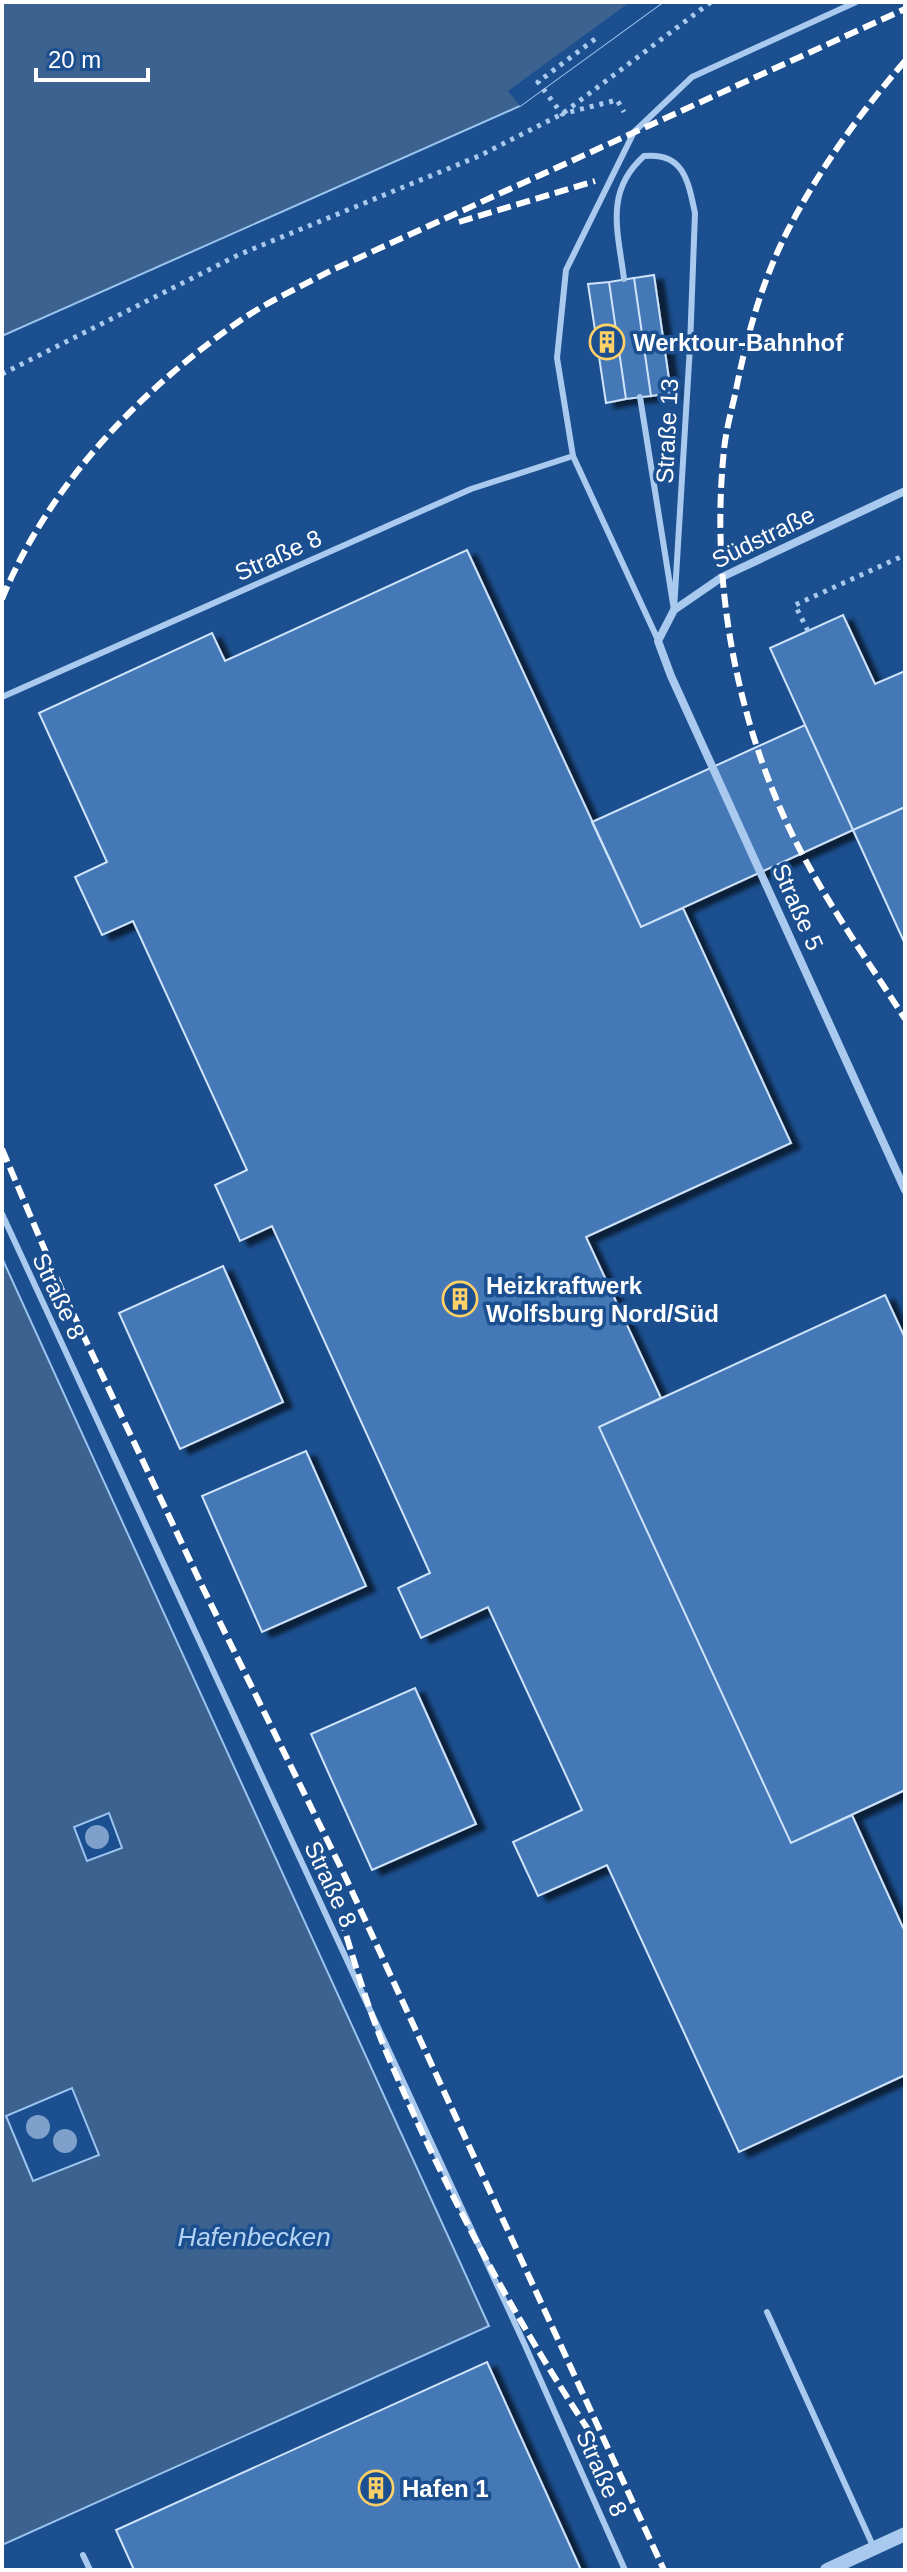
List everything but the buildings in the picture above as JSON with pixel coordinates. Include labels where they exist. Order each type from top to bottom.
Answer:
[{"type":"street","name":"Südstraße","points":[[658,641],[674,610],[722,577],[905,491]]},
{"type":"street","name":"Straße 5","points":[[658,641],[677,690],[905,1190]]},
{"type":"street","points":[[827,2570],[905,2534]]},
{"type":"lane","points":[[658,641],[573,456],[557,358],[566,270],[634,132],[692,77],[856,2]]},
{"type":"lane","name":"Straße 13","points":[[624,279],[616,216],[623,180],[631,167],[644,156],[661,154],[678,163],[695,213],[674,610]]},
{"type":"lane","name":"Straße 13","points":[[640,397],[674,610]]},
{"type":"lane","name":"Straße 8","points":[[2,697],[471,489],[573,456]]},
{"type":"lane","name":"Straße 8","points":[[2,1214],[504,2300],[625,2570]]},
{"type":"lane","points":[[767,2312],[874,2548]]},
{"type":"lane","points":[[83,2555],[90,2570]]},
{"type":"path","points":[[2,374],[238,255],[479,156],[562,114],[711,2]]},
{"type":"path","points":[[562,114],[538,82],[595,39]]},
{"type":"path","points":[[562,114],[617,100]]},
{"type":"path","points":[[808,631],[795,605],[905,555]]},
{"type":"water","points":[[2,2],[663,2],[520,106],[2,336]]},
{"type":"water","name":"Hafenbecken","points":[[2,1258],[489,2326],[2,2545]],"holes":[[[109,1813],[122,1848],[87,1861],[74,1827]],[[72,2088],[99,2155],[33,2181],[6,2116]]]},
{"type":"pier","points":[[630,2],[663,2],[520,106],[508,91]]},
{"type":"railway","points":[[2,599],[45,517],[101,443],[168,377],[241,320],[332,270],[905,9]]},
{"type":"railway","points":[[905,61],[827,163],[800,207],[771,267],[741,365],[726,434],[721,497],[724,591],[730,637],[751,729],[766,774],[810,869],[905,1019]]},
{"type":"railway","points":[[459,222],[595,181]]},
{"type":"railway","points":[[2,1149],[61,1288],[203,1588],[344,1874],[664,2570]]},
{"type":"railway","points":[[318,1840],[366,1998],[407,2100],[481,2250],[595,2440]]},
{"type":"place","name":"Werktour-Bahnhof","points":[[607,342]]},
{"type":"place","name":"Heizkraftwerk Wolfsburg Nord/Süd","points":[[460,1299]]},
{"type":"place","name":"Hafen 1","points":[[376,2488]]}]
